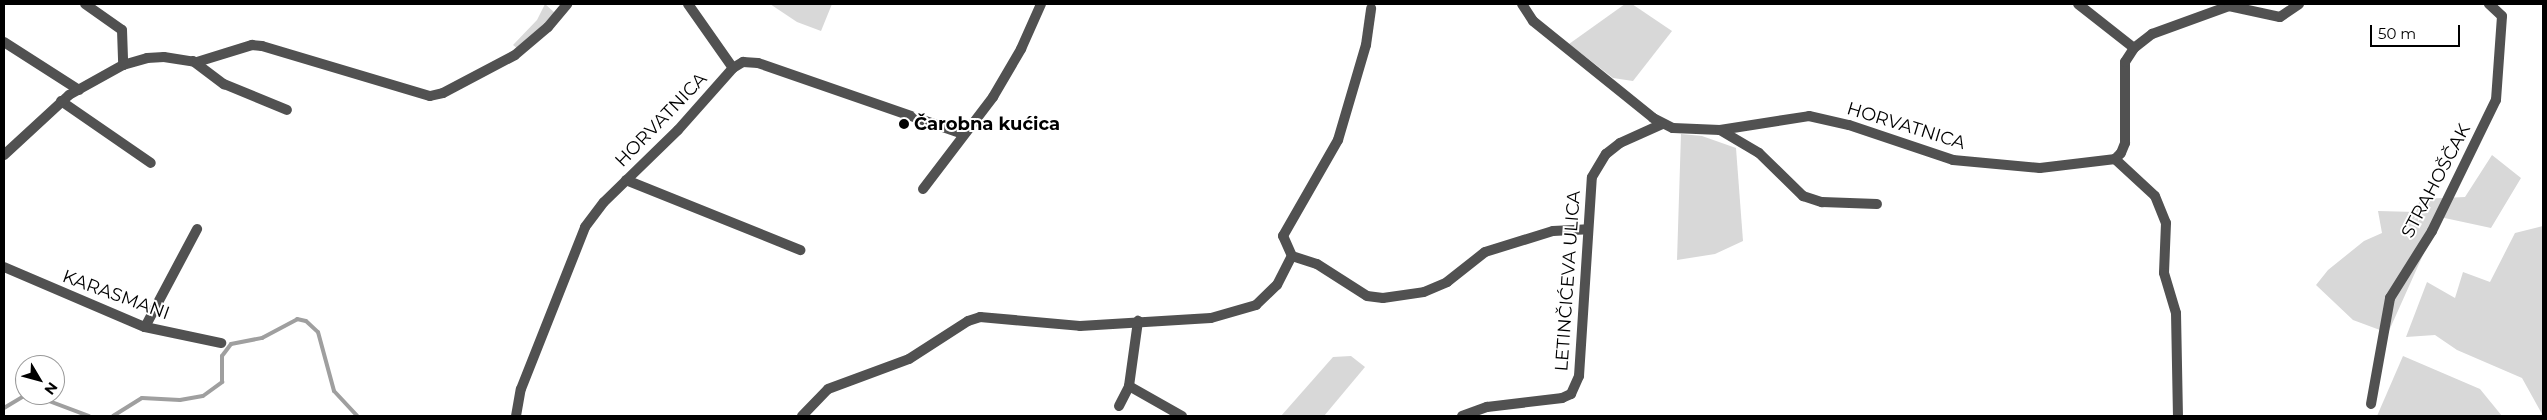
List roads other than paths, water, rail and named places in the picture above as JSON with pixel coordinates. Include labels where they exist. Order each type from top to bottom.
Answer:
[{"type":"street","points":[[84,4],[122,30],[123,65]]},
{"type":"street","points":[[4,155],[8,144],[61,101],[123,65],[164,57],[193,61],[252,45],[262,46],[430,96],[443,93],[515,55],[548,27],[567,4]]},
{"type":"street","points":[[688,4],[732,68]]},
{"type":"street","points":[[923,189],[1006,75],[1041,4]]},
{"type":"street","name":"HORVATNICA","points":[[1522,4],[1533,21],[1662,124],[1682,130],[1720,130],[1809,116],[1849,125],[1962,162],[2040,168],[2115,159]]},
{"type":"street","points":[[2078,4],[2134,48]]},
{"type":"street","points":[[2178,416],[2176,313],[2164,273],[2166,223],[2155,196],[2115,159],[2125,144],[2125,62],[2134,48],[2164,28],[2215,9],[2238,6],[2280,17],[2299,4]]},
{"type":"street","name":"STRAHOŠČAK","points":[[2372,404],[2390,298],[2432,231],[2496,100],[2502,16],[2489,4]]},
{"type":"street","points":[[1371,8],[1366,44],[1338,140],[1283,236],[1292,256],[1317,264],[1367,296],[1383,298],[1437,288],[1485,252],[1553,231],[1588,229]]},
{"type":"street","points":[[4,42],[79,90]]},
{"type":"street","points":[[193,61],[224,84],[287,110]]},
{"type":"street","name":"HORVATNICA","points":[[516,416],[521,389],[573,250],[585,227],[626,180],[678,130],[732,68],[743,62],[758,63],[963,134]]},
{"type":"street","points":[[61,101],[151,163]]},
{"type":"street","name":"LETINČIĆEVA ULICA","points":[[1462,416],[1487,408],[1562,398],[1571,394],[1577,385],[1590,186],[1598,164],[1620,143],[1662,124]]},
{"type":"street","points":[[1720,130],[1759,153],[1803,196],[1822,202],[1876,204]]},
{"type":"street","points":[[626,180],[800,250]]},
{"type":"street","points":[[146,327],[197,229]]},
{"type":"street","points":[[802,416],[828,389],[909,359],[968,321],[980,317],[1080,326],[1211,318],[1248,309],[1277,285],[1292,256]]},
{"type":"street","name":"KARASMANI","points":[[4,267],[146,327],[221,343]]},
{"type":"street","points":[[1119,406],[1129,386],[1138,321]]},
{"type":"street","points":[[1129,386],[1182,416]]},
{"type":"street","points":[[1487,408],[1494,416]]},
{"type":"waterway","points":[[113,416],[142,398],[180,400],[203,396],[222,382],[222,356],[231,344],[262,338],[297,319],[306,321],[318,332],[334,391],[357,416]]},
{"type":"waterway","points":[[4,408],[15,402]]},
{"type":"waterway","points":[[60,405],[89,416]]},
{"type":"place","name":"Čarobna kućica","points":[[904,124]]}]
